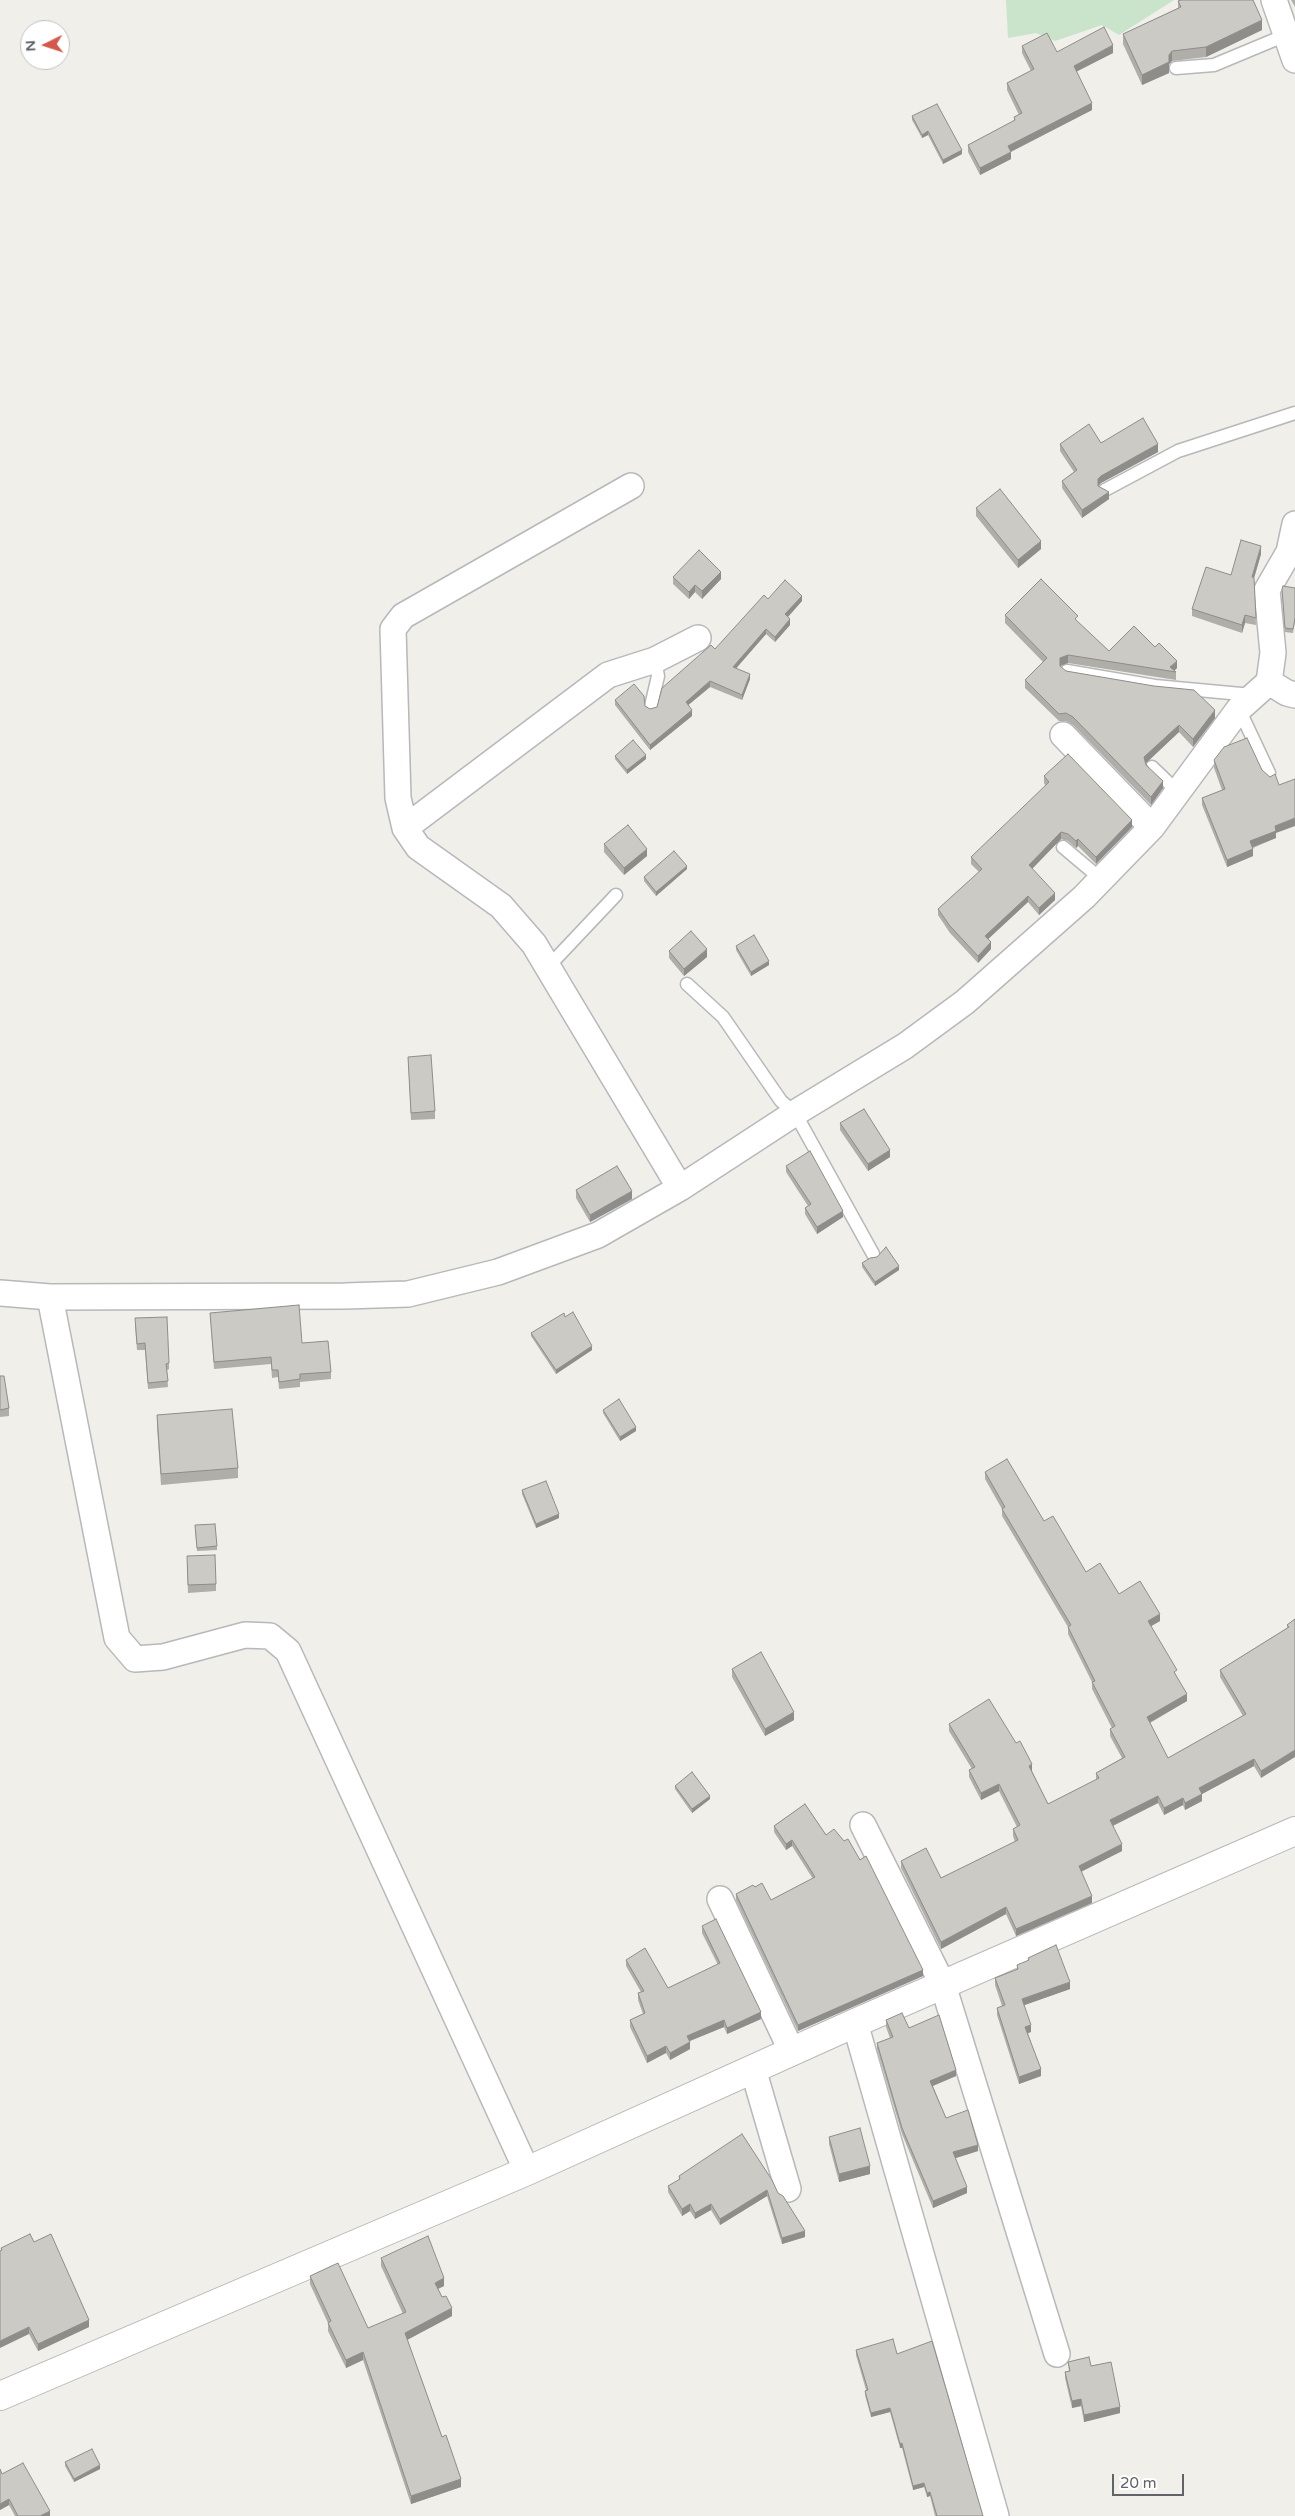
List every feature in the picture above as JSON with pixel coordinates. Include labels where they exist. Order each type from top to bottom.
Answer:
[{"type":"street","points":[[1274,0],[1290,32],[1295,60]]},
{"type":"street","points":[[631,486],[403,616],[393,629],[398,798],[405,828],[418,847],[501,906],[534,944],[680,1188]]},
{"type":"street","points":[[0,1293],[50,1297],[408,1294],[498,1272],[598,1235],[680,1188],[795,1112],[905,1046],[965,1002],[1101,879],[1152,827],[1253,696],[1273,653],[1266,590],[1289,552],[1295,524]]},
{"type":"street","points":[[405,828],[608,675],[656,660],[698,638]]},
{"type":"street","points":[[1253,696],[1287,693],[1295,695]]},
{"type":"street","points":[[1063,736],[1152,827]]},
{"type":"street","points":[[50,1297],[117,1638],[135,1659],[162,1657],[245,1635],[270,1636],[288,1651],[527,2171]]},
{"type":"street","points":[[863,1825],[943,1985],[1057,2354]]},
{"type":"street","points":[[0,2396],[527,2171],[855,2023],[1295,1830]]},
{"type":"street","points":[[720,1899],[792,2052]]},
{"type":"street","points":[[855,2023],[996,2516]]},
{"type":"street","points":[[753,2069],[788,2189]]},
{"type":"lane","points":[[1176,68],[1214,65],[1290,32]]},
{"type":"lane","points":[[1105,490],[1178,451],[1295,414]]},
{"type":"lane","points":[[651,706],[658,676],[656,660]]},
{"type":"lane","points":[[1067,670],[1155,686],[1253,696],[1269,773]]},
{"type":"lane","points":[[1152,767],[1178,792]]},
{"type":"lane","points":[[1063,847],[1101,879]]},
{"type":"lane","points":[[548,967],[616,895]]},
{"type":"lane","points":[[687,984],[723,1016],[781,1101],[795,1112],[873,1254]]},
{"type":"green space","points":[[1006,0],[1174,0],[1119,35],[1102,25],[1055,41],[1036,33],[1008,38]]},
{"type":"building","points":[[1253,0],[1262,20],[1206,47],[1172,51],[1169,55],[1169,62],[1142,75],[1123,34],[1181,7],[1178,1]]},
{"type":"building","points":[[1104,27],[1113,45],[1074,66],[1092,103],[1008,146],[1011,152],[980,168],[968,145],[1015,120],[1014,117],[1022,113],[1007,83],[1034,69],[1022,46],[1047,33],[1057,52]]},
{"type":"building","points":[[937,104],[962,150],[943,160],[928,131],[922,135],[912,116]]},
{"type":"building","points":[[1143,418],[1158,444],[1101,476],[1098,479],[1098,486],[1109,492],[1082,510],[1062,481],[1077,470],[1060,444],[1089,424],[1101,443]]},
{"type":"building","points":[[1000,489],[1041,541],[1018,560],[976,508]]},
{"type":"building","points":[[1241,540],[1261,546],[1252,577],[1254,578],[1256,618],[1245,615],[1242,625],[1192,609],[1206,567],[1231,575]]},
{"type":"building","points":[[699,550],[721,572],[702,591],[695,585],[689,592],[673,577]]},
{"type":"building","points":[[1041,579],[1078,616],[1075,619],[1109,651],[1134,626],[1155,647],[1159,643],[1177,661],[1170,667],[1176,672],[1068,655],[1060,658],[1060,666],[1066,671],[1154,686],[1194,690],[1215,710],[1193,739],[1179,725],[1144,757],[1146,765],[1163,781],[1151,797],[1073,717],[1066,713],[1059,714],[1025,680],[1047,658],[1005,615]]},
{"type":"building","points":[[785,580],[802,596],[785,614],[790,619],[775,637],[766,629],[733,667],[750,674],[742,695],[710,681],[686,702],[692,710],[650,745],[615,700],[634,684],[644,696],[645,706],[650,709],[657,707],[662,688],[711,645],[715,649],[764,595],[768,599]]},
{"type":"building","points":[[1283,586],[1295,588],[1293,629],[1285,628]]},
{"type":"building","points":[[1247,738],[1262,770],[1270,777],[1275,774],[1279,785],[1295,779],[1295,818],[1275,826],[1276,831],[1250,841],[1253,849],[1227,860],[1202,798],[1225,789],[1214,760],[1224,747]]},
{"type":"building","points":[[633,740],[646,755],[627,770],[615,756]]},
{"type":"building","points":[[1068,754],[1132,820],[1096,857],[1078,839],[1076,841],[1068,834],[1061,832],[1029,865],[1055,893],[1039,908],[1028,896],[985,936],[991,942],[978,956],[950,926],[938,909],[982,869],[971,857],[1049,782],[1044,776]]},
{"type":"building","points":[[628,825],[647,849],[624,868],[604,844]]},
{"type":"building","points":[[674,851],[687,866],[656,892],[644,877]]},
{"type":"building","points":[[691,931],[707,949],[684,969],[669,951]]},
{"type":"building","points":[[754,935],[769,961],[751,972],[736,946]]},
{"type":"building","points":[[431,1055],[435,1111],[411,1113],[408,1057]]},
{"type":"building","points":[[864,1109],[890,1150],[868,1164],[840,1123]]},
{"type":"building","points":[[810,1151],[843,1211],[817,1227],[805,1208],[811,1204],[786,1166]]},
{"type":"building","points":[[617,1166],[632,1191],[590,1215],[576,1190]]},
{"type":"building","points":[[886,1247],[899,1266],[875,1282],[862,1263],[870,1258],[877,1257]]},
{"type":"building","points":[[299,1305],[302,1343],[328,1341],[331,1372],[300,1374],[300,1379],[279,1382],[278,1370],[272,1370],[271,1357],[214,1362],[210,1313]]},
{"type":"building","points":[[573,1312],[592,1346],[556,1370],[531,1333],[564,1313],[565,1317]]},
{"type":"building","points":[[167,1317],[169,1363],[166,1364],[168,1381],[148,1383],[145,1343],[137,1344],[135,1318]]},
{"type":"building","points":[[0,1376],[4,1376],[9,1408],[0,1410]]},
{"type":"building","points":[[619,1399],[636,1427],[620,1437],[603,1410]]},
{"type":"building","points":[[232,1409],[238,1468],[161,1474],[157,1415]]},
{"type":"building","points":[[1007,1459],[1044,1521],[1053,1516],[1086,1572],[1100,1563],[1119,1594],[1140,1581],[1160,1614],[1148,1621],[1177,1670],[1174,1672],[1187,1694],[1147,1717],[1168,1758],[1246,1714],[1220,1670],[1289,1627],[1287,1625],[1295,1619],[1295,1750],[1261,1771],[1254,1759],[1199,1788],[1202,1794],[1185,1803],[1183,1798],[1164,1808],[1158,1796],[1110,1820],[1122,1844],[1079,1866],[1092,1896],[1016,1929],[1006,1907],[941,1942],[901,1861],[926,1848],[941,1878],[1018,1840],[1013,1829],[1020,1825],[999,1784],[981,1793],[969,1770],[975,1767],[949,1724],[989,1699],[1016,1743],[1020,1741],[1032,1764],[1029,1766],[1048,1804],[1099,1778],[1096,1773],[1125,1757],[1110,1729],[1115,1726],[1092,1682],[1095,1681],[1068,1627],[1071,1625],[1002,1509],[1005,1507],[985,1472]]},
{"type":"building","points":[[546,1481],[559,1514],[536,1524],[522,1490]]},
{"type":"building","points":[[215,1524],[217,1546],[197,1548],[195,1525]]},
{"type":"building","points":[[215,1555],[216,1584],[188,1585],[187,1556]]},
{"type":"building","points":[[761,1652],[794,1712],[765,1729],[732,1669]]},
{"type":"building","points":[[692,1772],[710,1796],[692,1809],[675,1786]]},
{"type":"building","points":[[805,1804],[826,1835],[834,1829],[844,1841],[848,1839],[860,1860],[866,1856],[923,1970],[798,2025],[736,1894],[753,1885],[755,1887],[762,1883],[771,1900],[815,1877],[792,1840],[786,1844],[774,1826]]},
{"type":"building","points":[[716,1919],[761,2012],[727,2028],[724,2020],[687,2036],[690,2042],[670,2053],[666,2046],[647,2056],[630,2020],[645,2013],[638,1993],[644,1991],[626,1960],[645,1948],[668,1988],[720,1963],[702,1926]]},
{"type":"building","points":[[1056,1945],[1070,1982],[1022,1999],[1031,2025],[1025,2027],[1041,2069],[1019,2077],[997,2008],[1005,2005],[995,1978],[1018,1969],[1017,1965],[1029,1960],[1028,1958]]},
{"type":"building","points":[[902,2013],[909,2028],[939,2015],[956,2070],[930,2081],[946,2118],[968,2110],[978,2145],[953,2152],[967,2187],[933,2201],[902,2128],[877,2043],[893,2037],[886,2020]]},
{"type":"building","points":[[860,2128],[870,2166],[839,2174],[829,2137]]},
{"type":"building","points":[[742,2134],[772,2180],[778,2193],[783,2196],[805,2231],[782,2238],[767,2190],[720,2219],[711,2204],[695,2213],[690,2204],[682,2209],[668,2186],[680,2179],[679,2176]]},
{"type":"building","points":[[30,2234],[34,2242],[51,2234],[89,2320],[38,2344],[29,2327],[0,2341],[0,2251],[2,2250],[1,2248]]},
{"type":"building","points":[[428,2236],[444,2278],[435,2283],[442,2297],[446,2296],[452,2308],[405,2333],[442,2437],[446,2435],[461,2479],[411,2496],[363,2352],[346,2360],[328,2323],[331,2321],[310,2276],[338,2263],[368,2328],[406,2312],[381,2258]]},
{"type":"building","points":[[893,2339],[897,2354],[932,2341],[983,2516],[937,2516],[930,2492],[927,2493],[924,2483],[913,2486],[902,2443],[900,2444],[890,2408],[871,2413],[865,2391],[868,2390],[856,2350]]},
{"type":"building","points":[[1089,2357],[1091,2366],[1111,2362],[1120,2407],[1084,2415],[1081,2399],[1072,2401],[1065,2372],[1070,2371],[1068,2362]]},
{"type":"building","points":[[92,2449],[100,2465],[74,2479],[65,2462]]},
{"type":"building","points":[[23,2463],[50,2511],[40,2516],[18,2516],[9,2499],[0,2504],[0,2469],[2,2474]]}]
